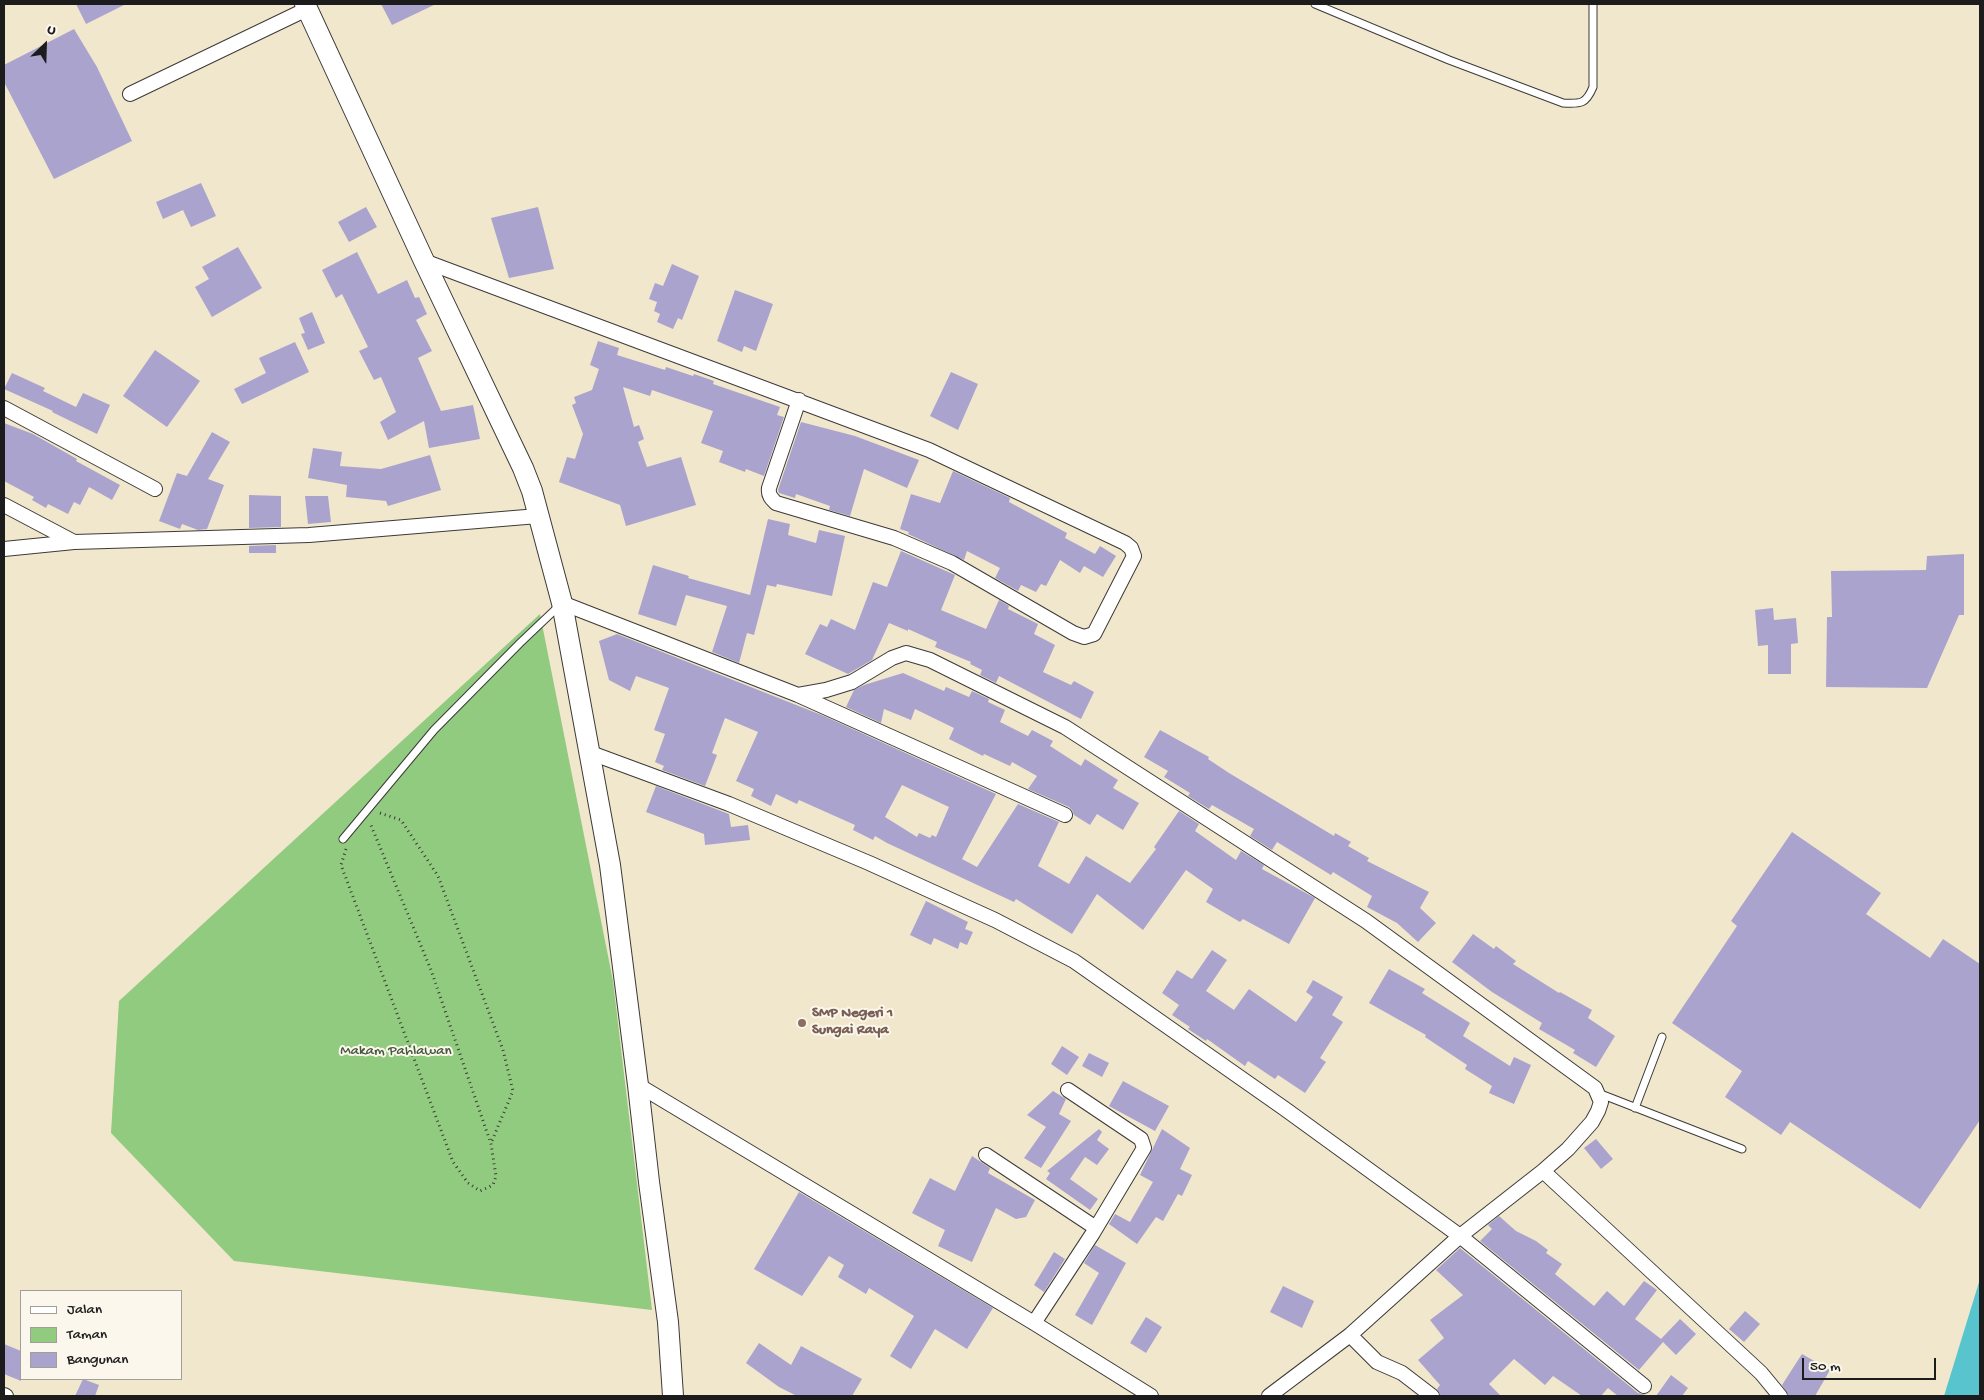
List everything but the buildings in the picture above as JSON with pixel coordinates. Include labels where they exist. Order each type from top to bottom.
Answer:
[{"type":"main road","points":[[306,6],[424,261],[523,468],[532,491],[562,603],[610,865],[638,1085],[648,1182],[668,1322],[673,1396]]},
{"type":"street","points":[[130,94],[306,6]]},
{"type":"street","points":[[424,261],[799,400],[929,450],[1106,533],[1131,548],[1134,556],[1094,634],[1084,637],[1073,634],[952,563],[894,538],[776,503],[768,493],[769,488],[799,400]]},
{"type":"street","points":[[4,408],[155,490]]},
{"type":"street","points":[[4,505],[74,542]]},
{"type":"street","points":[[4,548],[74,542],[309,535],[538,516]]},
{"type":"street","points":[[562,603],[798,695],[1065,815]]},
{"type":"street","points":[[798,695],[826,690],[852,682],[892,658],[906,653],[930,660],[1066,727],[1366,921],[1582,1076],[1595,1088],[1600,1102],[1592,1122],[1568,1149],[1460,1236],[1350,1335],[1269,1396]]},
{"type":"street","points":[[591,753],[729,804],[869,863],[995,920],[1074,961],[1284,1108],[1460,1236],[1644,1386]]},
{"type":"street","points":[[638,1085],[1034,1323],[1151,1396]]},
{"type":"street","points":[[1034,1323],[1096,1228],[1142,1152],[1144,1143],[1142,1139],[1068,1090]]},
{"type":"street","points":[[986,1155],[1096,1228]]},
{"type":"street","points":[[1543,1171],[1760,1373],[1780,1396]]},
{"type":"street","points":[[1350,1335],[1377,1362],[1402,1373],[1432,1396]]},
{"type":"lane","points":[[1315,4],[1449,60],[1564,103],[1579,104],[1589,98],[1594,87],[1593,4]]},
{"type":"lane","points":[[345,842],[368,809],[434,730],[562,603]]},
{"type":"lane","points":[[1635,1108],[1662,1037]]},
{"type":"lane","points":[[1597,1093],[1742,1149]]},
{"type":"path","points":[[368,809],[401,820],[438,876],[503,1050],[513,1091],[491,1144]]},
{"type":"path","points":[[364,828],[379,813]]},
{"type":"path","points":[[345,842],[341,865],[453,1162],[468,1184],[480,1191],[493,1185],[496,1176],[491,1144],[431,970],[370,823]]},
{"type":"green space","name":"Makam Pahlawan","points":[[540,614],[613,981],[652,1310],[234,1261],[111,1133],[119,1001]]},
{"type":"water","points":[[1980,1279],[1980,1396],[1944,1396]]},
{"type":"place","name":"SMP Negeri 1 Sungai Raya","points":[[802,1023]]}]
